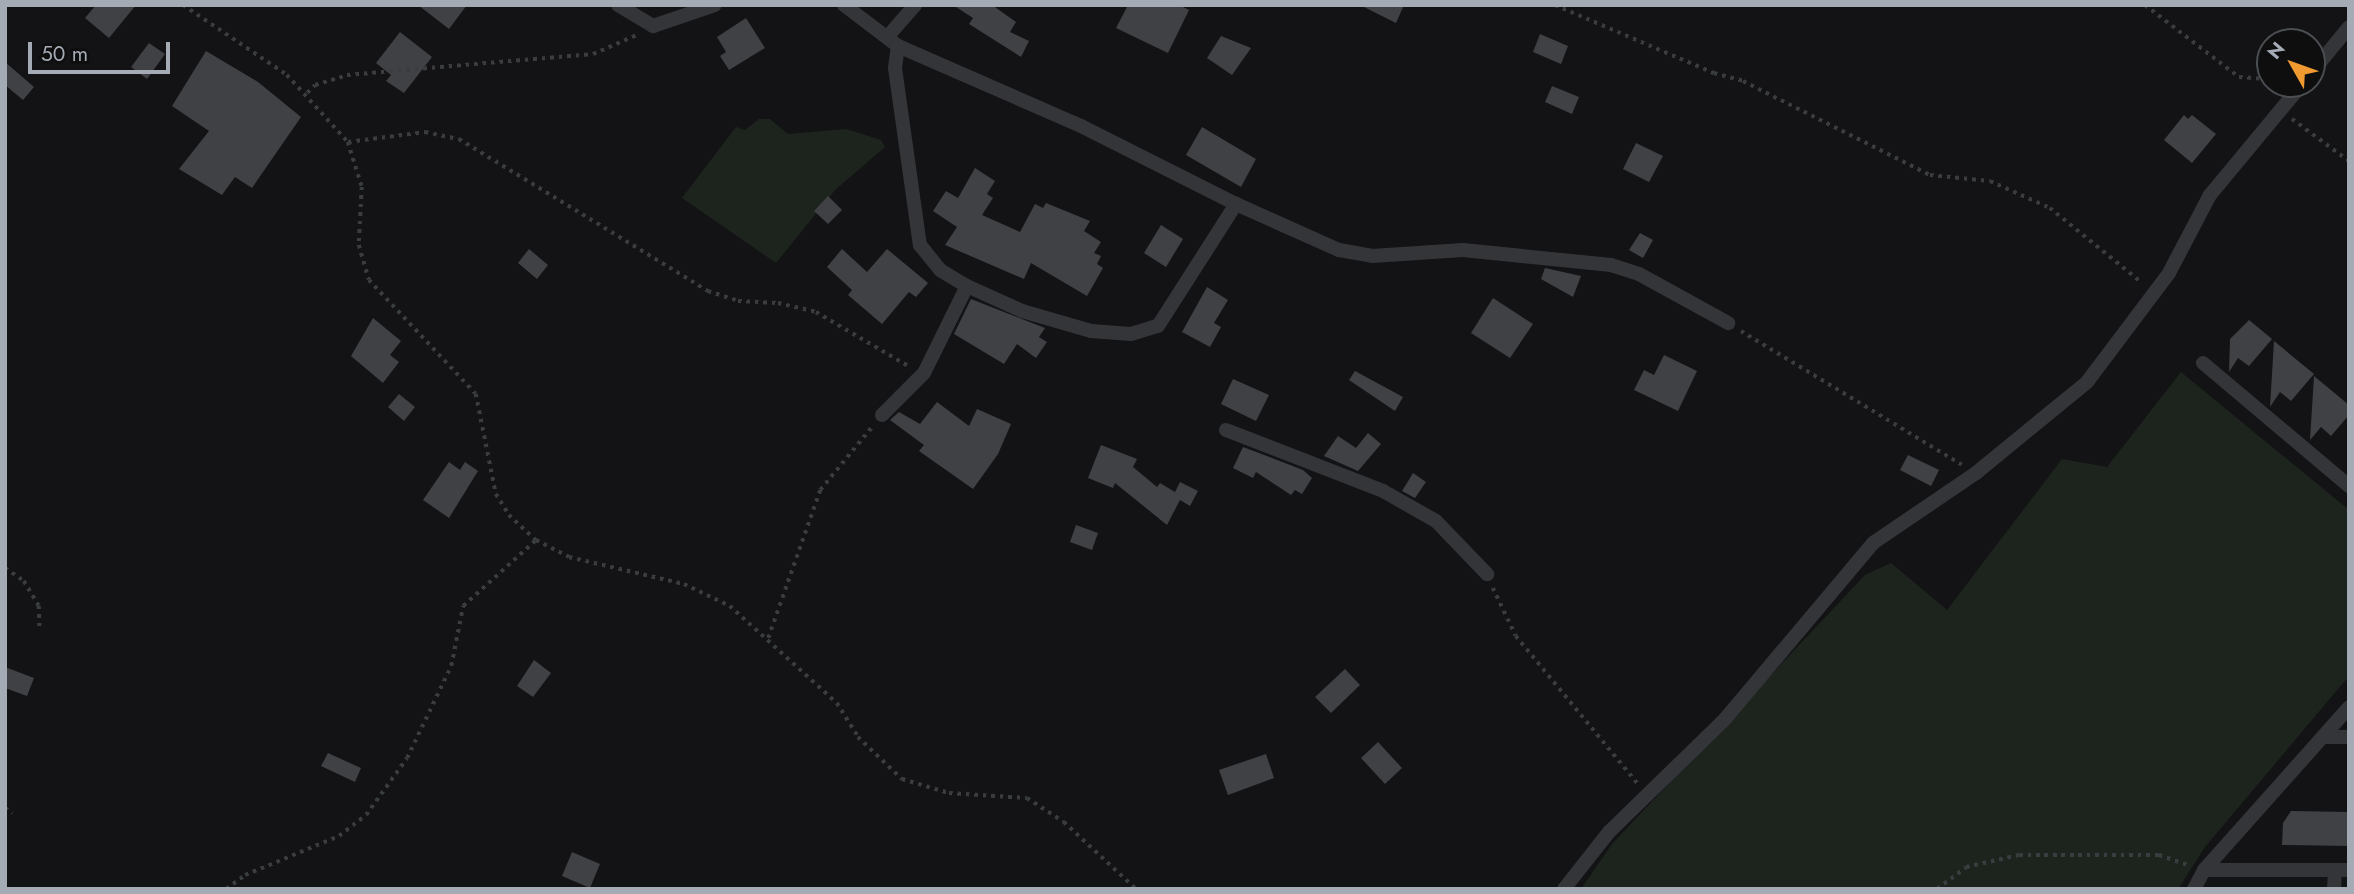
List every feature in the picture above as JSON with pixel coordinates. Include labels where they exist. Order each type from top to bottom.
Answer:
[{"type":"street","points":[[618,5],[653,26],[715,5]]},
{"type":"street","points":[[844,5],[894,41],[1082,126],[1236,204],[1339,250],[1372,256],[1463,250],[1611,265],[1639,274],[1728,323]]},
{"type":"street","points":[[915,5],[894,41],[895,68],[920,245],[940,270],[967,286],[1022,311],[1091,331],[1131,334],[1158,326],[1236,204]]},
{"type":"street","points":[[2326,55],[2349,27]]},
{"type":"street","points":[[1564,889],[1581,862],[1646,793],[1725,719],[1873,543],[1976,473],[2087,382],[2154,294],[2210,195],[2290,98]]},
{"type":"street","points":[[883,415],[924,373],[967,286]]},
{"type":"street","points":[[2203,363],[2349,486]]},
{"type":"street","points":[[1226,430],[1383,491],[1436,521],[1487,574]]},
{"type":"street","points":[[2194,889],[2204,870],[2349,706]]},
{"type":"street","points":[[2323,737],[2349,737]]},
{"type":"street","points":[[2204,870],[2342,870],[2334,889]]},
{"type":"path","points":[[183,5],[307,93],[348,142],[362,187],[359,246],[369,280],[476,394],[496,494],[509,515],[536,540],[569,556],[703,592],[730,606],[837,703],[858,737],[902,779],[949,793],[1027,798],[1064,822],[1136,889]]},
{"type":"path","points":[[1555,5],[1714,73],[1743,81],[1930,175],[1990,181],[2050,208],[2154,294]]},
{"type":"path","points":[[2145,5],[2239,77],[2256,78]]},
{"type":"path","points":[[307,93],[315,85],[347,75],[593,54],[611,50],[653,26]]},
{"type":"path","points":[[2279,110],[2349,161]]},
{"type":"path","points":[[348,142],[425,132],[459,139],[708,291],[738,301],[778,303],[816,312],[924,373]]},
{"type":"path","points":[[1728,323],[1976,473]]},
{"type":"path","points":[[768,638],[820,490],[883,415]]},
{"type":"path","points":[[226,889],[245,875],[339,836],[366,815],[407,758],[451,666],[463,606],[536,540]]},
{"type":"path","points":[[5,568],[24,581],[39,606],[40,631]]},
{"type":"path","points":[[1487,574],[1516,636],[1646,793]]},
{"type":"path","points":[[5,808],[13,813]]},
{"type":"path","points":[[1937,889],[1966,867],[2019,855],[2159,855],[2204,870]]},
{"type":"shaded area","points":[[759,119],[770,119],[788,134],[846,129],[881,140],[885,147],[835,190],[776,263],[682,198],[736,127],[745,130]]},
{"type":"shaded area","points":[[2181,372],[2349,510],[2349,676],[2205,847],[2178,889],[1581,889],[1612,844],[1865,575],[1891,563],[1947,610],[2062,459],[2107,467]]},
{"type":"building","points":[[96,5],[136,5],[109,38],[85,18]]},
{"type":"building","points":[[418,5],[467,5],[449,29]]},
{"type":"building","points":[[953,5],[992,5],[1016,22],[1010,32],[1029,41],[1021,57],[969,24],[973,18]]},
{"type":"building","points":[[1128,5],[1179,5],[1189,10],[1168,53],[1116,28]]},
{"type":"building","points":[[1360,5],[1404,5],[1396,23]]},
{"type":"building","points":[[746,18],[765,48],[729,70],[720,56],[726,52],[717,37]]},
{"type":"building","points":[[400,32],[432,57],[404,93],[386,81],[391,75],[376,63]]},
{"type":"building","points":[[1540,34],[1568,46],[1561,64],[1533,52]]},
{"type":"building","points":[[1221,36],[1251,48],[1232,75],[1207,58]]},
{"type":"building","points":[[149,43],[165,54],[147,79],[131,67]]},
{"type":"building","points":[[206,51],[258,82],[301,117],[252,188],[235,177],[222,195],[179,169],[209,131],[172,106]]},
{"type":"building","points":[[5,62],[34,87],[23,100],[5,85]]},
{"type":"building","points":[[1552,86],[1579,97],[1572,114],[1545,102]]},
{"type":"building","points":[[2184,115],[2188,119],[2192,115],[2216,134],[2192,163],[2164,140]]},
{"type":"building","points":[[1202,127],[1256,159],[1241,187],[1186,155]]},
{"type":"building","points":[[1636,143],[1663,156],[1649,182],[1623,169]]},
{"type":"building","points":[[975,168],[995,181],[987,194],[993,198],[982,215],[1020,232],[1035,204],[1043,208],[1046,203],[1090,221],[1084,231],[1101,242],[1094,253],[1101,256],[1097,264],[1103,268],[1087,296],[1031,263],[1024,279],[945,245],[957,227],[933,211],[946,191],[958,198]]},
{"type":"building","points":[[828,196],[842,210],[828,224],[814,211]]},
{"type":"building","points":[[1161,225],[1183,239],[1166,267],[1144,253]]},
{"type":"building","points":[[1640,233],[1653,240],[1643,258],[1629,250]]},
{"type":"building","points":[[529,249],[548,265],[537,279],[518,263]]},
{"type":"building","points":[[842,249],[867,272],[887,249],[928,283],[916,297],[909,292],[882,324],[848,295],[852,290],[827,267]]},
{"type":"building","points":[[1545,268],[1581,276],[1573,297],[1541,279]]},
{"type":"building","points":[[1207,287],[1228,300],[1214,323],[1221,327],[1210,347],[1182,332]]},
{"type":"building","points":[[1493,298],[1533,324],[1510,358],[1471,333]]},
{"type":"building","points":[[971,299],[1045,328],[1039,337],[1047,342],[1036,358],[1017,344],[1004,364],[954,334]]},
{"type":"building","points":[[373,318],[401,341],[390,355],[399,362],[383,383],[351,356]]},
{"type":"building","points":[[2249,320],[2272,339],[2249,366],[2238,358],[2229,372],[2230,339]]},
{"type":"building","points":[[2274,341],[2314,374],[2291,401],[2280,392],[2270,407]]},
{"type":"building","points":[[1664,355],[1697,371],[1678,411],[1634,390],[1644,370],[1654,375]]},
{"type":"building","points":[[1355,371],[1403,397],[1395,411],[1349,380]]},
{"type":"building","points":[[2314,376],[2349,405],[2349,415],[2331,436],[2321,427],[2310,440]]},
{"type":"building","points":[[1233,379],[1269,395],[1256,421],[1221,404]]},
{"type":"building","points":[[399,394],[415,407],[404,421],[388,407]]},
{"type":"building","points":[[937,402],[969,426],[977,409],[1011,424],[998,454],[973,489],[919,451],[924,445],[890,420],[899,412],[920,424]]},
{"type":"building","points":[[1368,433],[1381,444],[1358,471],[1324,456],[1338,436],[1356,448]]},
{"type":"building","points":[[1101,445],[1137,459],[1133,467],[1157,487],[1160,483],[1175,492],[1180,482],[1198,491],[1190,506],[1180,500],[1167,525],[1115,483],[1113,488],[1088,478]]},
{"type":"building","points":[[1243,447],[1303,470],[1312,478],[1302,494],[1295,490],[1291,495],[1256,472],[1253,478],[1233,468]]},
{"type":"building","points":[[1908,455],[1939,470],[1931,486],[1900,470]]},
{"type":"building","points":[[449,462],[460,470],[465,462],[478,471],[449,518],[423,500]]},
{"type":"building","points":[[1413,473],[1426,482],[1415,498],[1402,491]]},
{"type":"building","points":[[1076,525],[1098,533],[1092,550],[1070,542]]},
{"type":"building","points":[[534,660],[551,673],[533,697],[517,686]]},
{"type":"building","points":[[5,667],[34,678],[27,696],[5,688]]},
{"type":"building","points":[[1345,669],[1360,685],[1331,713],[1315,697]]},
{"type":"building","points":[[1378,742],[1402,768],[1385,784],[1361,758]]},
{"type":"building","points":[[328,753],[361,768],[355,782],[321,766]]},
{"type":"building","points":[[1266,754],[1274,778],[1228,795],[1219,770]]},
{"type":"building","points":[[2291,811],[2349,812],[2349,846],[2282,845],[2283,823]]},
{"type":"building","points":[[572,852],[600,864],[590,888],[562,876]]}]
